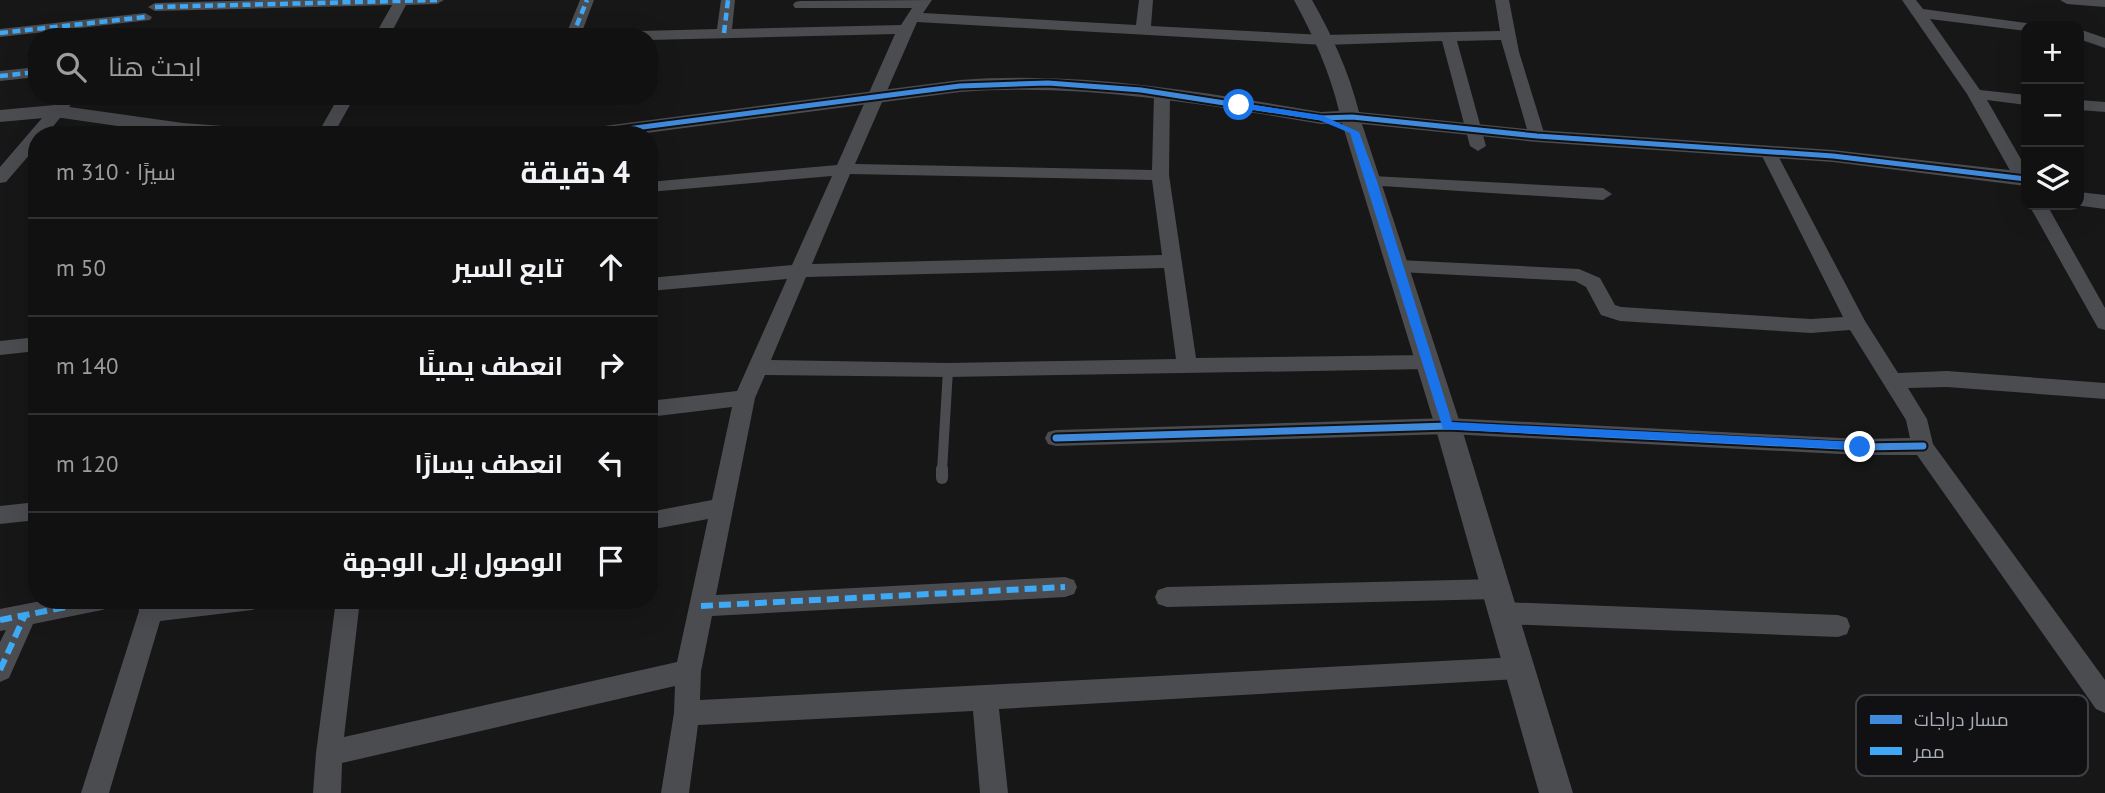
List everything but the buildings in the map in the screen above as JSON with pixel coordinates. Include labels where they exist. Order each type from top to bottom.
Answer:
[{"type":"street","points":[[31,28],[154,8],[437,0]]},
{"type":"street","points":[[576,28],[587,0]]},
{"type":"street","points":[[724,33],[728,0]]},
{"type":"street","points":[[1143,30],[1146,0]]},
{"type":"street","points":[[1303,0],[1324,40],[1372,181],[1448,426],[1556,793]]},
{"type":"street","points":[[1502,0],[1508,36],[1537,136]]},
{"type":"street","points":[[2067,0],[2103,2]]},
{"type":"street","points":[[387,28],[402,1]]},
{"type":"street","points":[[800,5],[1324,40],[1508,36]]},
{"type":"street","points":[[1914,7],[2021,26]]},
{"type":"street","points":[[1914,7],[1975,94],[2021,174]]},
{"type":"street","points":[[136,28],[154,8]]},
{"type":"street","points":[[658,35],[724,33],[916,12]]},
{"type":"street","points":[[675,793],[687,713],[688,671],[744,398],[846,169],[874,99],[916,12]]},
{"type":"street","points":[[0,33],[28,28]]},
{"type":"street","points":[[2084,36],[2105,43]]},
{"type":"street","points":[[1448,37],[1476,139]]},
{"type":"street","points":[[0,76],[28,73]]},
{"type":"street","points":[[658,127],[988,83],[1096,87],[1353,124],[1630,154],[1772,159]]},
{"type":"street","points":[[1975,94],[2021,99]]},
{"type":"street","points":[[1162,95],[1160,175],[1187,365]]},
{"type":"street","points":[[0,116],[57,105]]},
{"type":"street","points":[[44,126],[61,105]]},
{"type":"street","points":[[66,105],[156,126]]},
{"type":"street","points":[[330,126],[342,105]]},
{"type":"street","points":[[2084,105],[2105,107]]},
{"type":"street","points":[[1476,139],[1537,136],[1772,159],[1866,172],[2021,183]]},
{"type":"street","points":[[0,178],[28,145]]},
{"type":"street","points":[[1772,159],[1856,323],[1916,419],[1923,446],[2105,701]]},
{"type":"street","points":[[658,186],[846,169],[1160,175]]},
{"type":"street","points":[[1372,181],[1603,194]]},
{"type":"street","points":[[2084,187],[2105,189]]},
{"type":"street","points":[[2084,200],[2105,202]]},
{"type":"street","points":[[2041,210],[2105,323]]},
{"type":"street","points":[[658,284],[799,271],[1174,261]]},
{"type":"street","points":[[1399,266],[1579,275],[1593,283],[1608,310],[1620,314],[1811,326],[1856,323]]},
{"type":"street","points":[[0,348],[28,345]]},
{"type":"street","points":[[758,367],[948,370],[1428,362]]},
{"type":"street","points":[[1893,381],[1947,379],[2105,391]]},
{"type":"street","points":[[658,408],[744,398]]},
{"type":"street","points":[[1056,438],[1448,426],[1860,447],[1923,446]]},
{"type":"street","points":[[658,519],[723,507]]},
{"type":"street","points":[[0,515],[28,512]]},
{"type":"street","points":[[701,606],[1065,587]]},
{"type":"street","points":[[1167,597],[1500,601],[1838,626]]},
{"type":"street","points":[[0,670],[12,618],[57,609]]},
{"type":"street","points":[[95,793],[149,609]]},
{"type":"street","points":[[327,793],[329,753],[347,609]]},
{"type":"street","points":[[687,713],[985,700],[1279,680],[1518,668]]},
{"type":"street","points":[[329,753],[688,671]]},
{"type":"street","points":[[985,700],[993,793]]},
{"type":"lane","points":[[942,478],[948,370]]},
{"type":"marked path","points":[[155,7],[437,0]]},
{"type":"marked path","points":[[576,28],[587,0]]},
{"type":"marked path","points":[[724,33],[728,0]]},
{"type":"marked path","points":[[45,28],[145,17]]},
{"type":"marked path","points":[[0,33],[28,30]]},
{"type":"marked path","points":[[0,76],[28,73]]},
{"type":"marked path","points":[[701,606],[1065,587]]},
{"type":"marked path","points":[[0,620],[56,609]]},
{"type":"marked path","points":[[0,670],[25,615]]},
{"type":"cycle path","points":[[650,126],[960,86],[1048,83],[1141,90],[1321,118],[1352,117],[1537,136],[1833,156],[2021,178]]},
{"type":"cycle path","points":[[1056,438],[1448,426],[1860,447],[1923,446]]},
{"type":"route","points":[[1239,105],[1321,118],[1354,132],[1372,181],[1448,426],[1860,447]]}]
